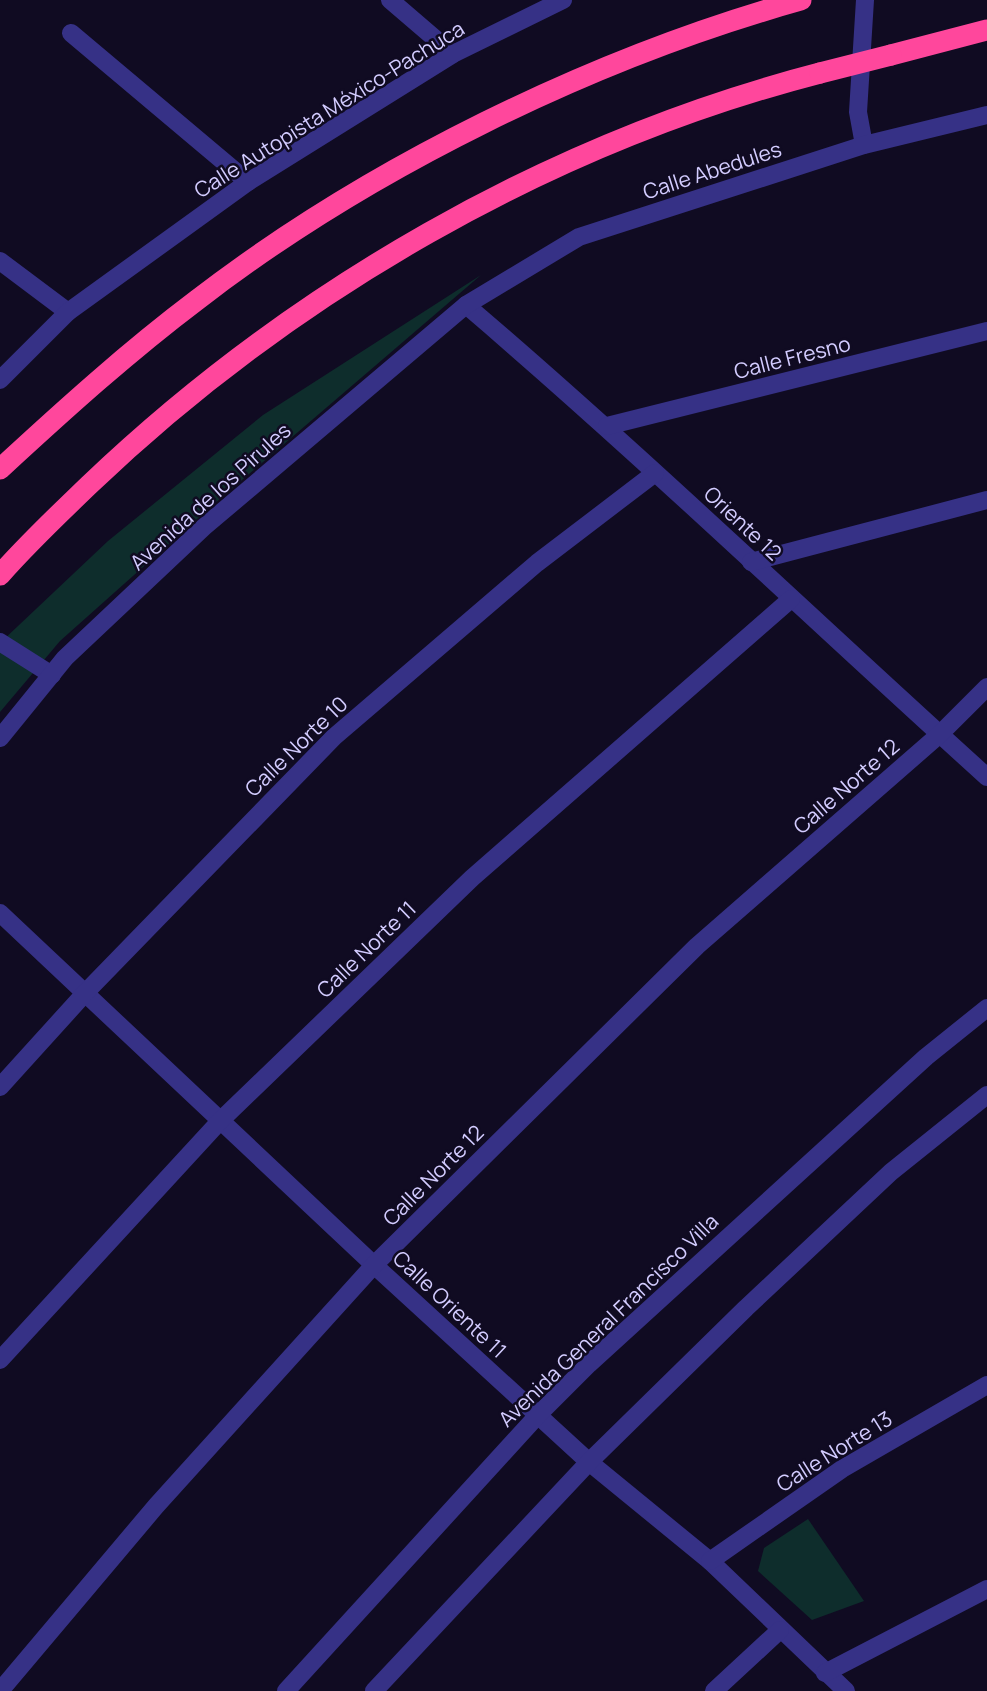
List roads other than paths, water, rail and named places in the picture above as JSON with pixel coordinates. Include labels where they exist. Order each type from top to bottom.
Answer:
[{"type":"highway","points":[[0,469],[97,379],[198,299],[344,199],[465,134],[610,65],[725,21],[801,0]]},
{"type":"highway","points":[[0,575],[21,550],[166,416],[269,335],[379,264],[496,197],[627,137],[763,88],[987,30]]},
{"type":"street","points":[[390,0],[453,54]]},
{"type":"street","name":"Calle Autopista México-Pachuca","points":[[0,380],[68,312],[248,182],[453,54],[563,0]]},
{"type":"street","points":[[864,145],[858,112],[865,0]]},
{"type":"street","points":[[71,33],[248,182]]},
{"type":"street","name":"Calle Abedules","points":[[466,305],[579,237],[864,145],[987,115]]},
{"type":"street","points":[[0,261],[68,312]]},
{"type":"street","name":"Oriente 12","points":[[466,305],[607,426],[791,599],[987,777]]},
{"type":"street","name":"Avenida de los Pirules","points":[[0,738],[52,675],[204,527],[466,305]]},
{"type":"street","name":"Calle Fresno","points":[[607,426],[987,331]]},
{"type":"street","name":"Calle Norte 10","points":[[0,1087],[86,992],[334,737],[537,563],[655,473]]},
{"type":"street","points":[[751,562],[987,500]]},
{"type":"street","name":"Calle Norte 11","points":[[0,1360],[220,1121],[472,878],[791,599]]},
{"type":"street","points":[[2,643],[52,675]]},
{"type":"street","name":"Calle Norte 12","points":[[0,1691],[156,1506],[374,1265],[697,946],[940,734],[987,687]]},
{"type":"street","name":"Calle Oriente 11","points":[[0,913],[374,1265],[589,1462],[710,1560],[846,1691]]},
{"type":"street","name":"Avenida General Francisco Villa","points":[[286,1691],[538,1415],[589,1364],[926,1057],[987,1009]]},
{"type":"street","points":[[374,1691],[589,1462],[746,1308],[891,1172],[987,1095]]},
{"type":"street","name":"Calle Norte 13","points":[[710,1560],[842,1469],[987,1385]]},
{"type":"street","points":[[825,1673],[987,1589]]},
{"type":"street","points":[[715,1691],[780,1630]]}]
